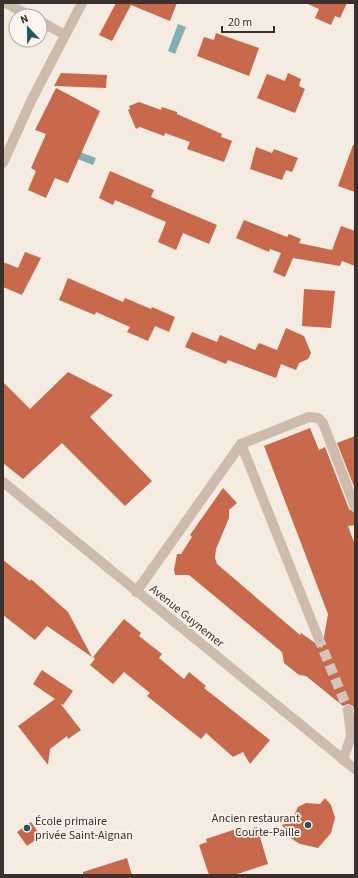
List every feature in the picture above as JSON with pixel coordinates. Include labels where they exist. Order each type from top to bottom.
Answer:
[{"type":"street","points":[[6,3],[15,8]]},
{"type":"street","points":[[3,163],[82,3]]},
{"type":"street","points":[[48,25],[65,35]]},
{"type":"street","points":[[136,592],[241,444],[309,417],[318,418],[327,431],[355,506]]},
{"type":"street","points":[[241,444],[318,637]]},
{"type":"street","name":"Avenue Guynemer","points":[[3,482],[136,592],[355,769]]},
{"type":"street","points":[[343,760],[350,736],[348,710]]},
{"type":"water","points":[[178,24],[186,27],[175,54],[168,51]]},
{"type":"water","points":[[77,151],[96,158],[93,165],[75,158]]},
{"type":"building","points":[[116,3],[177,3],[170,21],[131,5],[112,41],[99,35]]},
{"type":"building","points":[[306,3],[347,3],[340,18],[335,16],[331,25],[315,18],[319,9]]},
{"type":"building","points":[[216,33],[259,48],[249,76],[197,56],[204,37],[214,40]]},
{"type":"building","points":[[61,73],[107,75],[106,88],[54,86]]},
{"type":"building","points":[[288,73],[301,79],[299,86],[305,89],[295,113],[257,98],[267,74],[285,81]]},
{"type":"building","points":[[56,88],[100,111],[68,183],[55,178],[46,198],[28,190],[36,171],[31,168],[46,134],[35,130]]},
{"type":"building","points":[[139,102],[161,110],[162,107],[177,112],[177,114],[222,134],[221,137],[232,141],[224,162],[187,149],[190,142],[165,133],[164,136],[140,127],[136,129],[128,110],[130,109],[129,106]]},
{"type":"building","points":[[353,145],[355,145],[355,192],[338,186]]},
{"type":"building","points":[[256,147],[272,153],[274,149],[298,158],[292,172],[286,170],[282,180],[250,169]]},
{"type":"building","points":[[110,171],[154,190],[151,197],[217,225],[209,244],[183,233],[176,250],[158,242],[166,222],[115,200],[113,205],[99,198]]},
{"type":"building","points":[[244,220],[287,237],[289,234],[301,239],[299,243],[332,250],[341,226],[355,231],[355,266],[342,261],[340,266],[293,258],[285,277],[273,272],[281,253],[270,249],[269,252],[236,238]]},
{"type":"building","points":[[25,252],[41,258],[22,295],[3,287],[3,262],[18,268]]},
{"type":"building","points":[[68,278],[123,302],[125,298],[175,317],[169,332],[155,326],[148,341],[127,332],[130,327],[96,312],[95,315],[59,300]]},
{"type":"building","points":[[304,289],[335,291],[331,328],[302,326]]},
{"type":"building","points":[[286,328],[304,336],[311,353],[308,359],[299,363],[296,370],[281,364],[276,378],[228,360],[226,364],[185,347],[192,332],[217,342],[220,335],[255,350],[259,343],[277,350]]},
{"type":"building","points":[[68,372],[113,395],[90,417],[152,481],[125,506],[62,443],[23,479],[3,463],[3,382],[30,409]]},
{"type":"building","points":[[310,428],[319,450],[325,447],[349,509],[355,513],[355,525],[348,526],[355,545],[355,714],[353,706],[348,704],[343,706],[306,676],[299,675],[284,663],[282,652],[189,575],[175,575],[174,570],[177,554],[181,554],[192,537],[190,535],[223,488],[237,503],[229,510],[229,518],[216,549],[215,558],[217,564],[300,635],[301,633],[322,648],[328,614],[264,446]]},
{"type":"building","points":[[355,436],[355,489],[337,443]]},
{"type":"building","points":[[3,560],[30,581],[31,579],[68,612],[92,657],[47,626],[35,640],[3,615]]},
{"type":"building","points":[[124,619],[141,633],[139,636],[162,654],[159,658],[184,679],[189,672],[206,686],[204,688],[270,740],[250,764],[243,752],[233,757],[206,733],[201,739],[147,696],[150,693],[124,672],[113,684],[90,665],[95,659],[93,657]]},
{"type":"building","points":[[42,670],[73,691],[63,705],[60,703],[81,730],[68,739],[67,736],[50,749],[48,765],[18,726],[55,699],[33,684]]},
{"type":"building","name":"Ancien restaurant Courte-Paille","points":[[325,798],[331,805],[335,818],[331,833],[318,848],[300,844],[289,837],[282,825],[291,822],[298,807],[306,803],[320,804]]},
{"type":"building","points":[[31,822],[41,836],[27,846],[17,832]]},
{"type":"building","points":[[242,827],[243,831],[257,827],[268,864],[234,875],[209,875],[199,845],[207,842],[206,839]]},
{"type":"building","points":[[127,858],[132,875],[83,875],[83,872]]},
{"type":"tunnel","points":[[318,637],[348,710]]},
{"type":"place","name":"Ancien restaurant Courte-Paille","points":[[308,825]]},
{"type":"place","name":"École primaire privée Saint-Aignan","points":[[27,828]]}]
